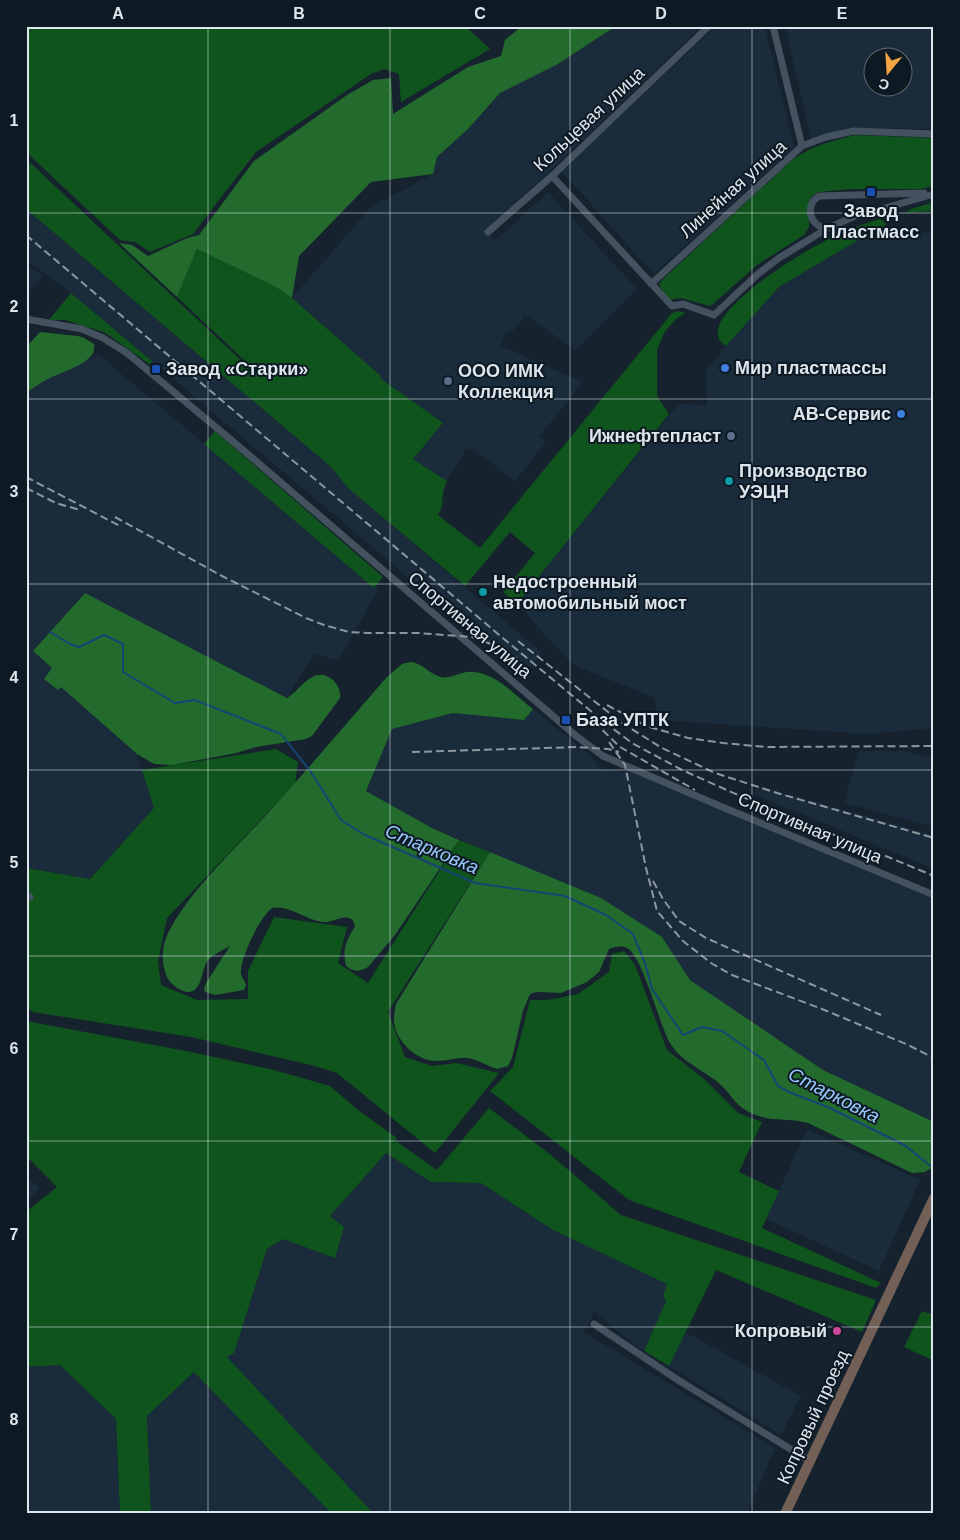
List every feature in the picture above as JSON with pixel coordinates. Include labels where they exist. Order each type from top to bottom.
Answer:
[{"type":"main road","name":"Копровый проезд","points":[[785,1514],[934,1198]]},
{"type":"street","name":"Кольцевая улица","points":[[488,232],[552,176],[709,26]]},
{"type":"street","points":[[773,26],[802,146]]},
{"type":"street","name":"Линейная улица","points":[[652,284],[802,146],[826,137],[854,131],[934,134]]},
{"type":"street","points":[[552,176],[672,306],[683,304],[714,315],[758,274],[802,243],[828,228],[853,217],[934,194]]},
{"type":"street","points":[[828,228],[818,226],[812,219],[810,208],[812,202],[820,196],[934,194]]},
{"type":"street","name":"Спортивная улица","points":[[26,319],[82,329],[103,338],[127,353],[236,444],[574,735],[603,756],[934,895]]},
{"type":"street","points":[[594,1324],[678,1380],[810,1461]]},
{"type":"shaded area","points":[[616,26],[702,26],[549,172],[485,230],[495,241],[548,192],[637,289],[576,350],[525,315],[513,331],[506,333],[501,346],[583,382],[539,437],[546,442],[515,481],[474,449],[466,449],[447,481],[413,459],[443,423],[380,378],[381,376],[292,298],[371,207],[433,174],[436,157],[468,129],[500,93],[558,64]]},
{"type":"shaded area","points":[[716,26],[765,26],[794,147],[654,274],[561,171]]},
{"type":"shaded area","points":[[785,26],[934,26],[934,129],[852,128],[811,140]]},
{"type":"shaded area","points":[[26,209],[330,466],[350,489],[542,653],[523,674],[71,293],[26,260]]},
{"type":"shaded area","points":[[934,232],[934,728],[868,734],[657,720],[655,698],[573,665],[517,604],[679,403],[707,406],[707,370],[726,346],[779,287],[860,239],[886,234]]},
{"type":"shaded area","points":[[26,264],[43,276],[26,294]]},
{"type":"shaded area","points":[[99,355],[378,590],[338,660],[314,654],[287,698],[84,593],[33,651],[52,668],[61,687],[137,754],[155,808],[89,879],[26,868],[26,393],[48,378]]},
{"type":"shaded area","points":[[533,709],[592,757],[601,769],[634,772],[934,899],[934,1122],[823,1070],[690,980],[662,937],[600,898],[432,828],[366,791],[392,729],[453,713],[523,720]]},
{"type":"shaded area","points":[[859,751],[904,751],[934,759],[934,827],[844,803]]},
{"type":"shaded area","points":[[758,786],[934,835],[934,869],[753,794]]},
{"type":"shaded area","points":[[807,1129],[920,1180],[879,1271],[766,1219]]},
{"type":"shaded area","points":[[386,1153],[431,1182],[481,1183],[553,1230],[667,1284],[666,1301],[644,1351],[594,1312],[584,1332],[775,1448],[747,1514],[151,1514],[147,1416],[194,1372],[234,1353],[267,1249],[330,1216]]},
{"type":"shaded area","points":[[26,1175],[40,1189],[26,1201]]},
{"type":"shaded area","points":[[685,1332],[801,1396],[781,1435],[669,1366]]},
{"type":"shaded area","points":[[60,1365],[116,1419],[120,1514],[26,1514],[26,1367]]},
{"type":"green space","points":[[26,26],[465,26],[490,49],[401,102],[399,74],[384,69],[371,74],[256,152],[193,234],[150,252],[135,242],[120,240],[26,152]]},
{"type":"green space","points":[[522,26],[616,26],[558,64],[500,93],[468,129],[437,157],[433,174],[371,182],[299,256],[292,298],[276,287],[197,249],[177,297],[119,243],[132,245],[148,256],[187,238],[199,235],[254,161],[347,95],[373,80],[391,78],[393,114],[468,67],[501,56],[505,40]]},
{"type":"green space","points":[[855,135],[934,138],[934,186],[921,189],[851,189],[819,192],[812,196],[809,201],[809,227],[804,235],[757,265],[710,306],[681,298],[671,300],[661,289],[659,284],[663,279],[792,160],[814,148]]},
{"type":"green space","points":[[26,159],[243,362],[257,343],[244,360],[177,297],[197,249],[276,287],[292,298],[381,376],[380,378],[443,423],[413,459],[447,481],[438,515],[480,548],[672,313],[678,311],[685,313],[675,320],[664,333],[657,350],[657,396],[669,414],[517,604],[503,592],[535,553],[510,532],[465,586],[349,489],[330,466],[26,209]]},
{"type":"green space","points":[[934,202],[934,211],[905,213],[911,209]]},
{"type":"green space","points":[[880,219],[885,222],[886,234],[860,239],[779,287],[726,346],[718,335],[721,321],[752,288],[794,259],[823,242],[851,229]]},
{"type":"green space","points":[[71,293],[153,362],[149,364],[104,332],[65,320],[49,320]]},
{"type":"green space","points":[[40,332],[84,338],[94,344],[94,351],[91,356],[78,366],[47,380],[26,393],[26,347]]},
{"type":"green space","points":[[215,431],[383,577],[374,588],[204,444]]},
{"type":"green space","points":[[85,593],[287,698],[308,680],[319,675],[326,676],[335,682],[340,691],[340,698],[312,736],[306,739],[256,747],[236,753],[173,765],[154,764],[137,754],[61,687],[58,690],[44,679],[52,668],[33,651]]},
{"type":"green space","points":[[411,662],[441,677],[467,672],[485,675],[503,684],[533,709],[524,720],[453,713],[392,729],[366,791],[432,828],[459,840],[395,935],[368,967],[362,970],[354,970],[346,966],[344,954],[347,941],[355,926],[353,920],[342,918],[327,922],[316,921],[285,909],[272,908],[262,919],[252,937],[242,963],[241,972],[246,985],[244,990],[215,995],[205,992],[204,989],[230,946],[208,960],[200,983],[194,990],[187,992],[178,988],[166,975],[163,953],[166,938],[185,906],[212,872],[284,795],[386,678],[402,664]]},
{"type":"green space","points":[[276,749],[298,762],[295,784],[167,918],[158,961],[161,985],[197,1000],[248,999],[248,971],[274,917],[347,927],[338,963],[368,983],[459,840],[490,852],[388,1012],[405,1057],[432,1066],[456,1063],[499,1073],[435,1153],[337,1073],[315,1066],[191,1037],[33,1012],[26,1006],[26,868],[90,879],[154,808],[142,770]]},
{"type":"green space","points":[[490,852],[601,898],[662,937],[690,980],[823,1070],[934,1122],[934,1166],[925,1172],[912,1173],[808,1123],[765,1118],[750,1113],[738,1105],[721,1085],[684,1059],[673,1048],[638,963],[633,953],[625,947],[609,949],[599,972],[587,982],[561,993],[539,992],[532,993],[529,996],[523,1011],[512,1058],[508,1066],[497,1069],[468,1058],[441,1061],[429,1060],[414,1053],[402,1042],[395,1027],[394,1013],[396,1004]]},
{"type":"green space","points":[[624,951],[635,965],[667,1050],[704,1079],[738,1113],[762,1122],[739,1172],[779,1191],[762,1228],[881,1283],[876,1288],[629,1200],[490,1091],[513,1067],[530,1000],[548,1000],[578,994],[609,972],[612,954]]},
{"type":"green space","points":[[26,1021],[186,1051],[274,1070],[330,1086],[358,1110],[397,1138],[392,1145],[396,1141],[437,1170],[489,1108],[551,1155],[621,1215],[876,1300],[862,1332],[716,1270],[669,1366],[644,1351],[666,1301],[663,1296],[667,1284],[553,1230],[481,1183],[431,1182],[386,1153],[330,1216],[344,1227],[335,1258],[283,1239],[267,1249],[234,1353],[227,1357],[374,1514],[332,1514],[194,1372],[147,1416],[151,1514],[120,1514],[116,1419],[60,1365],[26,1367],[26,1212],[57,1187],[26,1156]]},
{"type":"green space","points":[[922,1311],[934,1315],[934,1361],[904,1347]]},
{"type":"waterway","name":"Старковка","points":[[50,632],[79,647],[104,635],[123,644],[123,672],[175,703],[195,700],[281,734],[311,772],[341,820],[365,835],[475,883],[565,896],[606,915],[633,934],[645,963],[652,989],[683,1035],[702,1027],[722,1031],[764,1060],[778,1086],[830,1108],[906,1146],[934,1169]]},
{"type":"railway","points":[[26,235],[498,634],[632,743],[682,770],[738,795],[934,876]]},
{"type":"railway","points":[[26,477],[120,526]]},
{"type":"railway","points":[[26,488],[56,503],[80,510]]},
{"type":"railway","points":[[115,517],[222,576],[324,625],[349,632],[418,633],[472,637],[502,648],[517,658]]},
{"type":"railway","points":[[518,641],[622,723],[662,748],[715,773],[777,793],[934,838]]},
{"type":"railway","points":[[607,705],[646,726],[688,738],[723,743],[765,747],[934,746]]},
{"type":"railway","points":[[594,722],[620,747],[695,790]]},
{"type":"railway","points":[[609,742],[625,765],[646,868],[657,911],[683,941],[711,963],[732,975],[822,1009],[906,1044],[934,1058]]},
{"type":"railway","points":[[412,752],[578,747],[608,749],[619,752]]},
{"type":"railway","points":[[653,881],[679,921],[706,938],[881,1015]]},
{"type":"place","name":"Завод Пластмасс","points":[[871,192]]},
{"type":"place","name":"Мир пластмассы","points":[[725,368]]},
{"type":"place","name":"Завод «Старки»","points":[[156,369]]},
{"type":"place","name":"ООО ИМК Коллекция","points":[[448,381]]},
{"type":"place","name":"АВ-Сервис","points":[[901,414]]},
{"type":"place","name":"Ижнефтепласт","points":[[731,436]]},
{"type":"place","name":"Производство УЭЦН","points":[[729,481]]},
{"type":"place","name":"Недостроенный автомобильный мост","points":[[483,592]]},
{"type":"place","name":"База УПТК","points":[[566,720]]},
{"type":"place","name":"Копровый","points":[[837,1331]]}]
